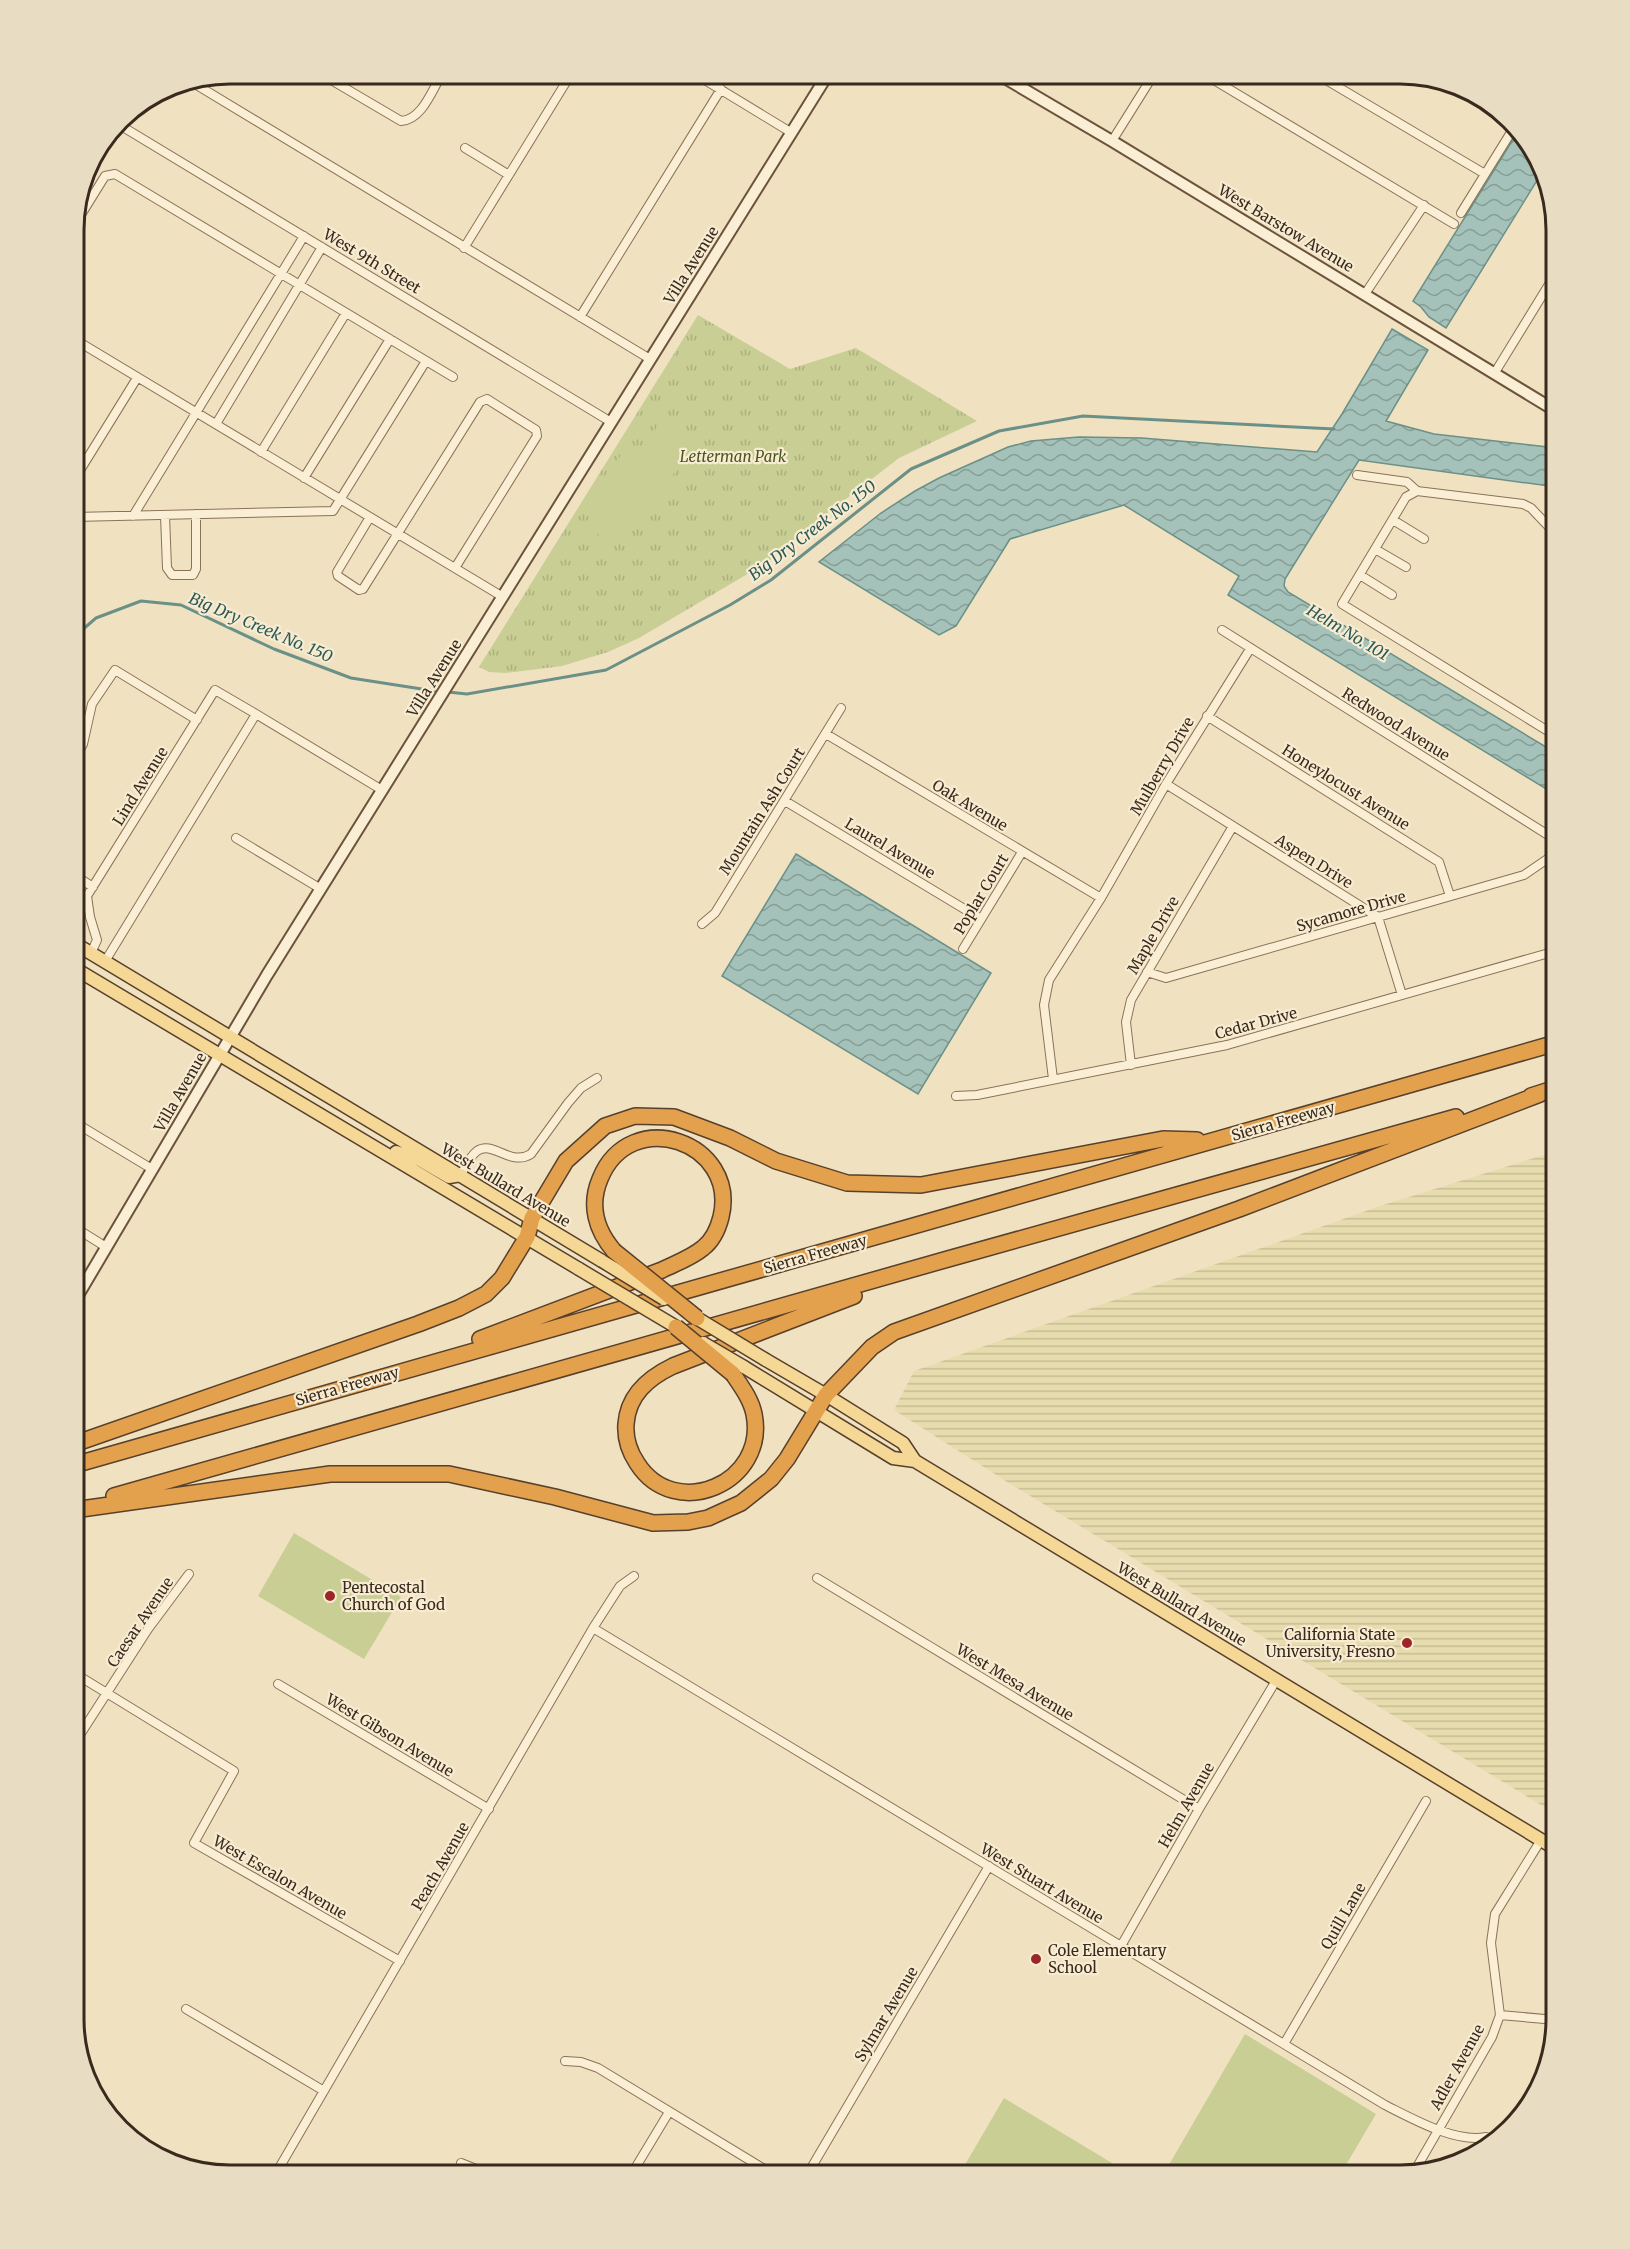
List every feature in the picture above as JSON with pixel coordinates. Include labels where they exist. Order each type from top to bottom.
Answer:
[{"type":"highway","name":"Sierra Freeway","points":[[84,1462],[390,1373],[1546,1046]]},
{"type":"highway","points":[[84,1506],[948,1259],[1546,1092]]},
{"type":"highway","points":[[84,1508],[330,1474],[449,1474],[555,1497],[639,1521],[669,1524],[708,1518],[725,1511],[758,1491],[788,1459],[826,1395],[872,1347],[894,1332],[1261,1201],[1540,1094]]},
{"type":"highway","points":[[84,1440],[459,1308],[486,1294],[502,1278],[527,1237],[532,1218],[566,1161],[605,1126],[634,1116],[674,1117],[730,1138],[776,1161],[847,1183],[921,1185],[1163,1139],[1212,1141]]},
{"type":"highway","points":[[390,1373],[663,1270],[704,1248],[720,1223],[723,1199],[717,1176],[702,1155],[681,1142],[656,1138],[633,1143],[621,1149],[612,1158],[601,1176],[594,1202],[600,1230],[608,1256],[697,1318]]},
{"type":"highway","points":[[676,1327],[738,1370],[754,1413],[756,1428],[749,1457],[740,1470],[718,1487],[704,1491],[676,1491],[651,1479],[642,1471],[634,1458],[626,1435],[626,1422],[634,1397],[644,1384],[656,1374],[948,1259]]},
{"type":"main road","name":"Villa Avenue","points":[[84,1285],[219,1054],[822,84]]},
{"type":"main road","name":"West Barstow Avenue","points":[[1015,84],[1546,405]]},
{"type":"main road","name":"West Bullard Avenue","points":[[84,949],[532,1218],[608,1256]]},
{"type":"main road","points":[[84,974],[676,1327]]},
{"type":"main road","points":[[366,1141],[420,1160],[449,1177],[461,1174]]},
{"type":"main road","name":"West Bullard Avenue","points":[[697,1318],[903,1443],[915,1461]]},
{"type":"main road","name":"West Bullard Avenue","points":[[738,1370],[817,1411],[893,1458],[915,1461],[1546,1843]]},
{"type":"street","points":[[338,84],[401,121],[408,121],[418,112],[436,84]]},
{"type":"street","points":[[464,248],[563,84]]},
{"type":"street","points":[[712,84],[792,133]]},
{"type":"street","points":[[1112,141],[1148,84]]},
{"type":"street","points":[[1221,84],[1454,224]]},
{"type":"street","points":[[1333,84],[1485,174]]},
{"type":"street","points":[[200,87],[650,359]]},
{"type":"street","points":[[580,317],[721,89]]},
{"type":"street","name":"West 9th Street","points":[[125,129],[612,422]]},
{"type":"street","points":[[1461,213],[1510,134]]},
{"type":"street","points":[[465,148],[509,175]]},
{"type":"street","points":[[86,207],[105,176],[115,174],[453,377]]},
{"type":"street","points":[[1365,294],[1424,205]]},
{"type":"street","points":[[133,516],[304,236]]},
{"type":"street","points":[[216,424],[322,247]]},
{"type":"street","points":[[1494,374],[1546,291]]},
{"type":"street","points":[[261,452],[346,313]]},
{"type":"street","points":[[304,478],[390,339]]},
{"type":"street","points":[[84,345],[503,597]]},
{"type":"street","points":[[84,518],[333,511],[426,361]]},
{"type":"street","points":[[84,464],[137,378]]},
{"type":"street","points":[[370,517],[337,572],[338,576],[359,590],[363,589],[480,402],[487,399],[536,430],[537,436],[455,568]]},
{"type":"street","points":[[1357,475],[1407,482],[1418,490],[1523,504],[1531,508],[1546,522]]},
{"type":"street","points":[[1418,490],[1406,497],[1342,604],[1546,729]]},
{"type":"street","points":[[165,515],[167,568],[172,575],[193,575],[196,569],[196,514]]},
{"type":"street","points":[[1393,520],[1424,538]]},
{"type":"street","points":[[1375,549],[1406,567]]},
{"type":"street","points":[[1360,575],[1392,595]]},
{"type":"street","name":"Redwood Avenue","points":[[1221,630],[1546,833]]},
{"type":"street","name":"Mulberry Drive","points":[[1053,1079],[1044,1005],[1049,980],[1101,898],[1207,716],[1250,649]]},
{"type":"street","points":[[84,740],[92,704],[115,670],[197,720]]},
{"type":"street","name":"Lind Avenue","points":[[84,901],[215,690],[256,714]]},
{"type":"street","name":"Mountain Ash Court","points":[[702,924],[715,913],[841,708]]},
{"type":"street","points":[[104,963],[256,714],[382,790]]},
{"type":"street","name":"Honeylocust Avenue","points":[[1207,716],[1439,862],[1450,896]]},
{"type":"street","name":"Oak Avenue","points":[[826,734],[1101,898]]},
{"type":"street","name":"Aspen Drive","points":[[1166,784],[1378,917]]},
{"type":"street","name":"Laurel Avenue","points":[[785,801],[981,919]]},
{"type":"street","name":"Maple Drive","points":[[1131,1065],[1126,1022],[1131,1000],[1233,826]]},
{"type":"street","points":[[236,838],[321,889]]},
{"type":"street","name":"Poplar Court","points":[[963,950],[1022,852]]},
{"type":"street","name":"Sycamore Drive","points":[[1147,972],[1166,978],[1524,875],[1546,860]]},
{"type":"street","points":[[84,881],[93,887]]},
{"type":"street","points":[[87,896],[97,940],[90,953]]},
{"type":"street","points":[[1378,917],[1402,995]]},
{"type":"street","name":"Cedar Drive","points":[[956,1096],[977,1095],[1227,1045],[1546,954]]},
{"type":"street","points":[[461,1174],[474,1154],[482,1148],[494,1149],[512,1158],[526,1157],[531,1154],[581,1088],[597,1078]]},
{"type":"street","points":[[84,1128],[152,1169]]},
{"type":"street","points":[[84,1233],[106,1247]]},
{"type":"street","name":"Caesar Avenue","points":[[84,1728],[106,1693],[116,1682],[148,1629],[189,1574]]},
{"type":"street","name":"Peach Avenue","points":[[281,2165],[593,1628],[620,1586],[634,1576]]},
{"type":"street","name":"West Mesa Avenue","points":[[817,1578],[1199,1809]]},
{"type":"street","name":"West Stuart Avenue","points":[[593,1628],[1385,2105],[1438,2129],[1467,2139],[1486,2137]]},
{"type":"street","name":"West Escalon Avenue","points":[[84,1679],[234,1771],[194,1843],[400,1961]]},
{"type":"street","name":"Helm Avenue","points":[[1121,1946],[1277,1679]]},
{"type":"street","name":"West Gibson Avenue","points":[[278,1684],[489,1809]]},
{"type":"street","name":"Quill Lane","points":[[1284,2044],[1426,1801]]},
{"type":"street","name":"Adler Avenue","points":[[1418,2164],[1492,2037],[1500,2015],[1491,1944],[1495,1914],[1541,1840]]},
{"type":"street","name":"Sylmar Avenue","points":[[813,2165],[989,1866]]},
{"type":"street","points":[[186,2009],[324,2091]]},
{"type":"street","points":[[1500,2015],[1546,2019]]},
{"type":"street","points":[[565,2061],[581,2062],[598,2068],[757,2165]]},
{"type":"street","points":[[637,2165],[669,2112]]},
{"type":"street","points":[[461,2163],[466,2165]]},
{"type":"shaded area","name":"California State University, Fresno","points":[[1546,1154],[1546,1808],[1009,1483],[894,1410],[914,1371],[1377,1207]]},
{"type":"green space","name":"Letterman Park","points":[[698,315],[790,369],[856,348],[977,421],[899,458],[768,562],[639,638],[608,652],[562,666],[505,673],[489,672],[479,667]]},
{"type":"green space","points":[[661,420],[695,439],[645,520],[630,527],[619,541],[610,545],[593,530],[599,486],[623,453],[644,448]]},
{"type":"green space","name":"Pentecostal Church of God","points":[[294,1533],[401,1597],[364,1659],[258,1596]]},
{"type":"green space","points":[[1245,2034],[1376,2114],[1346,2165],[1169,2165]]},
{"type":"green space","points":[[1004,2098],[1115,2165],[965,2165]]},
{"type":"water","points":[[1514,138],[1537,180],[1446,328],[1429,317],[1413,301]]},
{"type":"water","name":"Helm No. 101","points":[[1392,329],[1428,350],[1386,421],[1434,434],[1546,447],[1546,486],[1359,460],[1285,579],[1284,586],[1288,592],[1546,747],[1546,789],[1228,595],[1239,576],[1124,505],[1010,539],[956,626],[939,635],[819,562],[881,513],[915,491],[1008,447],[1031,441],[1079,437],[1142,438],[1317,452]]},
{"type":"water","points":[[796,854],[991,973],[918,1094],[722,976]]},
{"type":"waterway","name":"Big Dry Creek No. 150","points":[[448,692],[467,694],[606,670],[730,605],[771,580],[911,469],[999,431],[1083,416],[1334,429]]},
{"type":"waterway","name":"Big Dry Creek No. 150","points":[[84,628],[96,618],[141,601],[181,605],[274,649],[351,678],[441,692]]},
{"type":"place","name":"Pentecostal Church of God","points":[[330,1596]]},
{"type":"place","name":"California State University, Fresno","points":[[1407,1643]]},
{"type":"place","name":"Cole Elementary School","points":[[1036,1959]]}]
